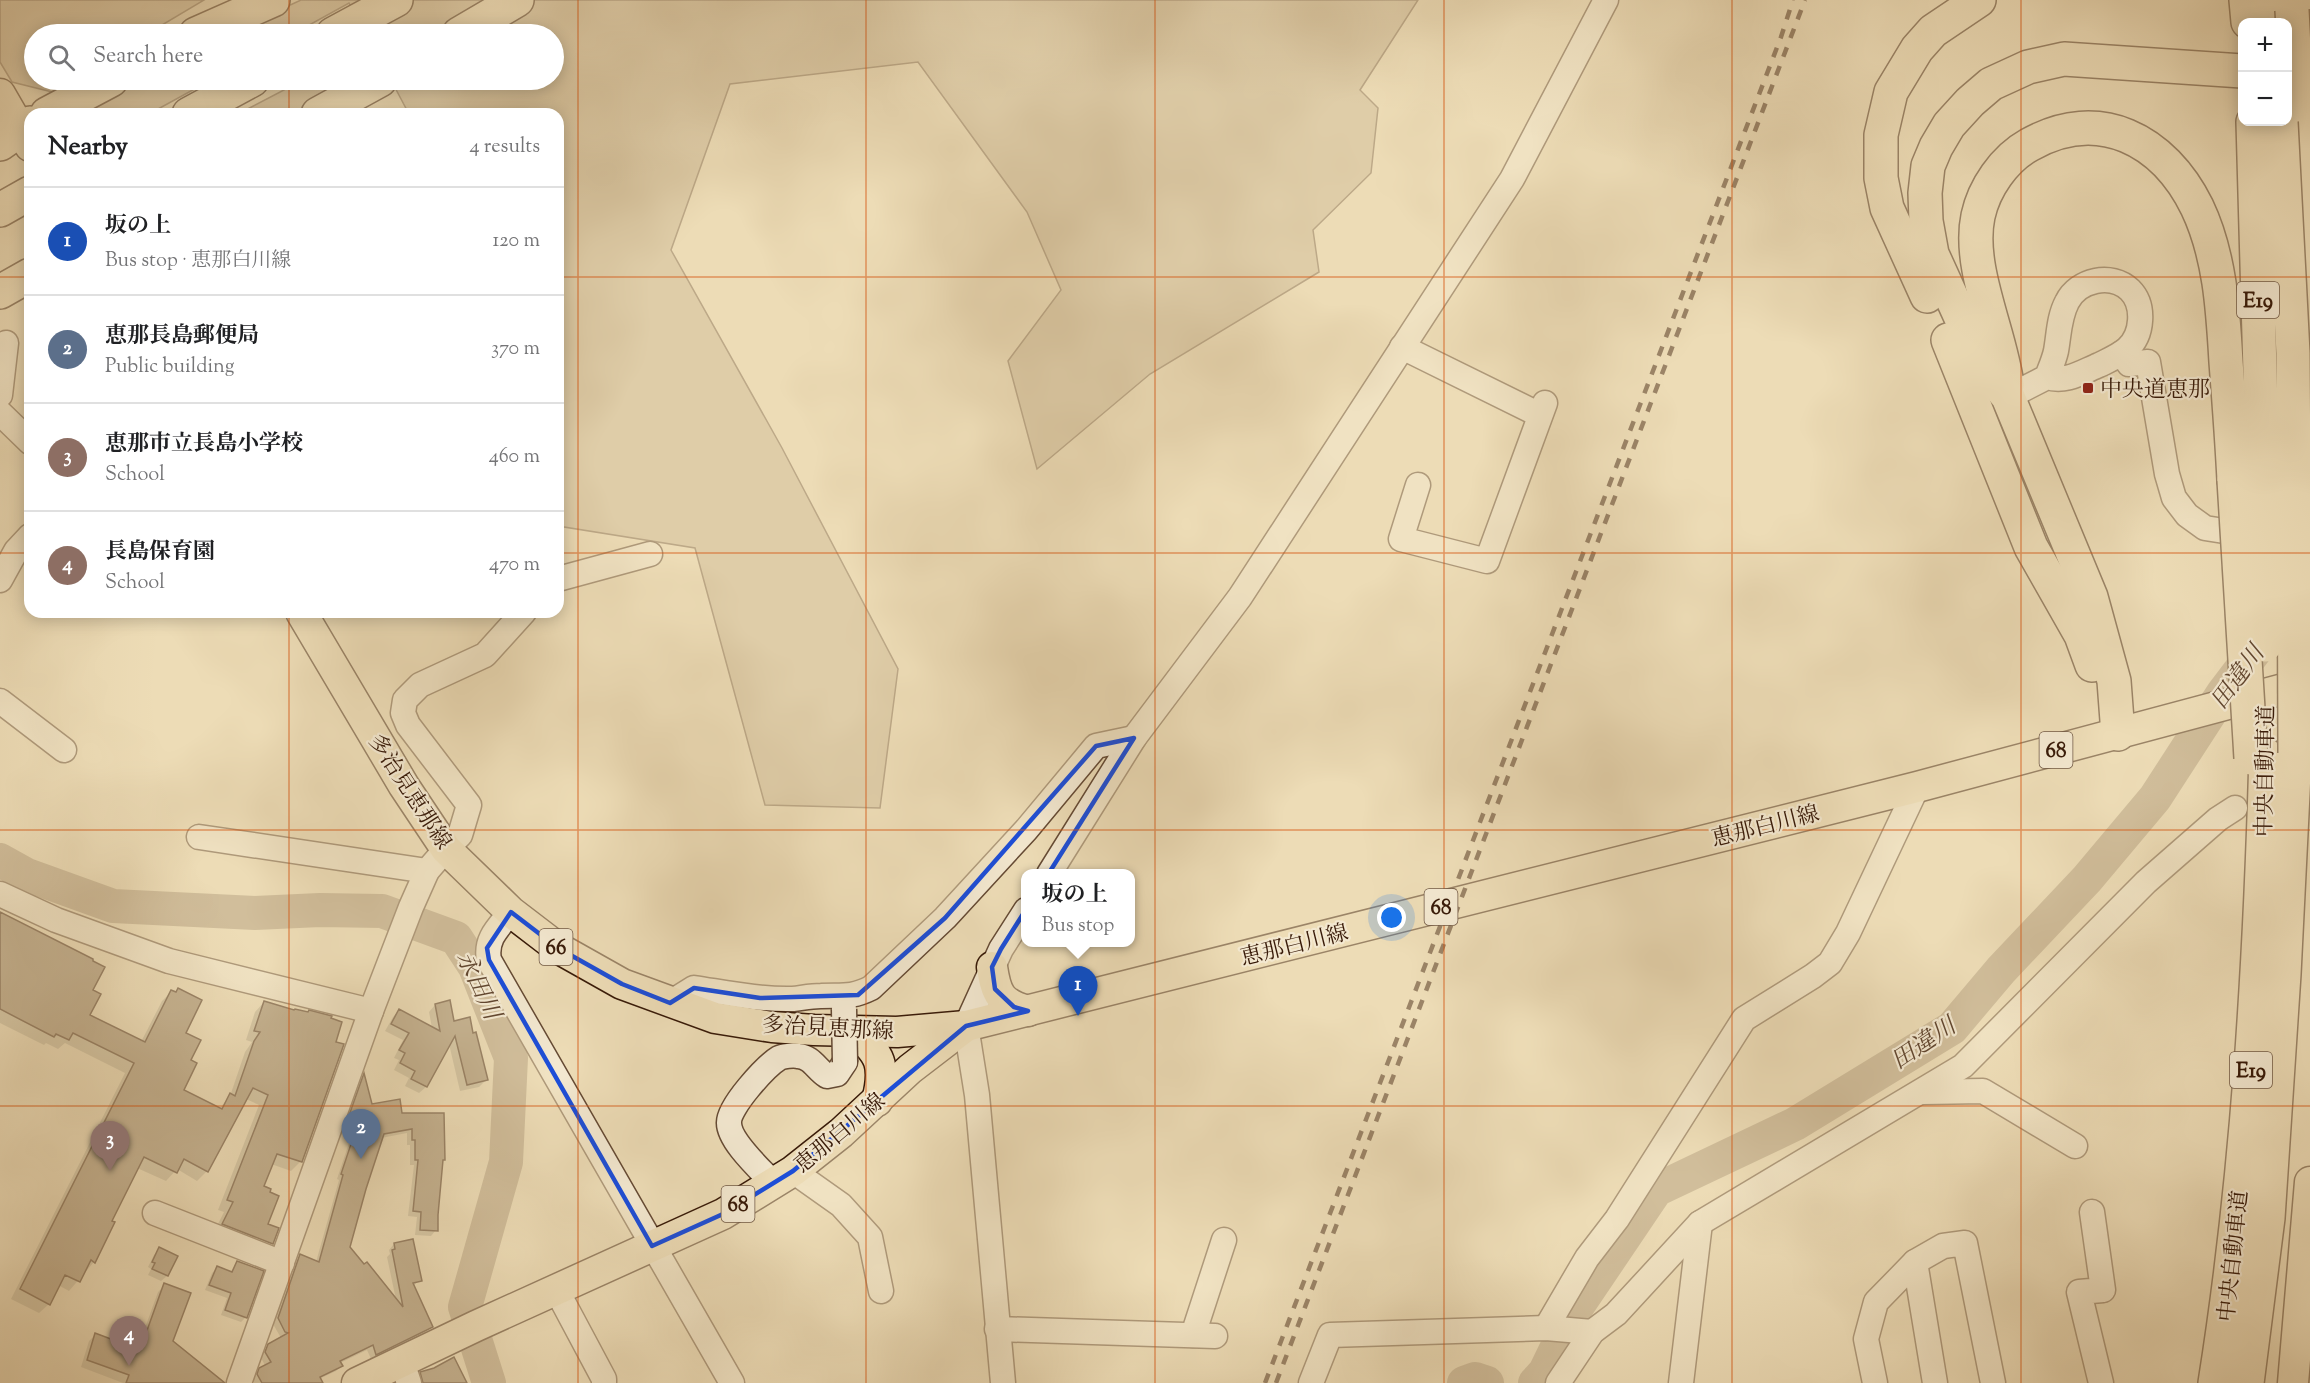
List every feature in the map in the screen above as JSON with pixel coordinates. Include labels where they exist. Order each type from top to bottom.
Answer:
[{"type":"highway","points":[[219,24],[273,0]]},
{"type":"highway","points":[[330,24],[374,0]]},
{"type":"highway","points":[[352,24],[396,0]]},
{"type":"highway","points":[[476,24],[516,0]]},
{"type":"highway","points":[[1979,0],[1933,31],[1917,49],[1891,92],[1881,135],[1881,178],[1887,208],[1957,359],[2031,547],[2081,635],[2098,687],[2118,734]]},
{"type":"highway","points":[[2269,9],[2281,72]]},
{"type":"highway","points":[[1901,237],[1904,190],[1908,165],[1915,144],[1924,128],[1952,92],[1978,68],[2002,56],[2069,40],[2238,51]]},
{"type":"highway","points":[[2292,53],[2310,54]]},
{"type":"highway","points":[[2118,734],[2114,681],[2091,597],[2008,397],[1983,366],[1932,254],[1926,221],[1925,193],[1928,166],[1949,125],[1970,102],[1991,84],[2028,67],[2064,58],[2238,71]]},
{"type":"highway","points":[[2292,74],[2310,75]]},
{"type":"highway","points":[[64,108],[94,90]]},
{"type":"highway","points":[[179,108],[212,90]]},
{"type":"highway","points":[[200,108],[233,90]]},
{"type":"highway","points":[[329,108],[362,90]]},
{"type":"highway","name":"中央自動車道","points":[[2247,1383],[2268,1206],[2284,974],[2271,755],[2253,126]]},
{"type":"highway","name":"中央自動車道","points":[[2264,478],[2293,353],[2307,336],[2290,126]]},
{"type":"highway","points":[[2008,397],[2005,367],[1988,310],[1977,258],[1977,220],[1986,194],[2002,167],[2019,151],[2041,138],[2075,128],[2098,128],[2120,133],[2162,158],[2176,171],[2198,210],[2217,270],[2223,309],[2264,478],[2271,755]]},
{"type":"highway","points":[[0,210],[24,196]]},
{"type":"highway","points":[[0,222],[24,208]]},
{"type":"highway","points":[[0,292],[24,278]]},
{"type":"highway","name":"中央自動車道","points":[[2216,1383],[2229,1294],[2253,1045],[2263,853],[2271,755]]},
{"type":"main road","points":[[0,94],[24,130]]},
{"type":"main road","name":"多治見恵那線","points":[[305,618],[404,786],[446,849],[511,912],[567,953],[622,984],[715,1018],[772,1027],[846,1013],[897,1032],[966,1026]]},
{"type":"main road","name":"恵那白川線","points":[[357,1383],[405,1372],[439,1344],[723,1214],[783,1177],[877,1101],[910,1069],[966,1026],[1917,787],[2310,682]]},
{"type":"main road","points":[[992,967],[995,989],[1014,1007],[1028,1011]]},
{"type":"main road","points":[[846,1013],[878,1057],[882,1082],[877,1101]]},
{"type":"main road","points":[[2293,1383],[2310,1182]]},
{"type":"street","points":[[1052,869],[1134,738],[1240,597],[1512,179],[1606,0]]},
{"type":"street","points":[[2008,397],[2047,377],[2057,380],[2071,378],[2122,353],[2129,347],[2138,332],[2141,316],[2138,301],[2130,290],[2117,282],[2102,280],[2087,282],[2075,290],[2067,302],[2061,319],[2055,353],[2047,377]]},
{"type":"street","points":[[0,395],[6,343]]},
{"type":"street","points":[[1402,347],[1543,409],[1487,561],[1401,539],[1418,485]]},
{"type":"street","points":[[2122,353],[2129,364],[2148,362],[2167,474],[2174,498],[2187,515],[2205,528],[2225,531],[2310,504]]},
{"type":"street","points":[[0,413],[24,436]]},
{"type":"street","points":[[0,580],[16,551],[24,542]]},
{"type":"street","points":[[564,577],[650,554]]},
{"type":"street","points":[[239,1383],[371,1011],[411,907],[427,872],[460,835],[469,805],[408,725],[403,713],[405,700],[420,685],[485,654],[518,618]]},
{"type":"street","points":[[0,701],[64,750]]},
{"type":"street","points":[[881,1291],[870,1237],[841,1205],[783,1177],[737,1143],[728,1121],[753,1083],[781,1057],[799,1056],[811,1060],[818,1070],[827,1076],[837,1074],[845,1062],[846,1013],[858,995],[871,988],[945,918],[1026,830],[1096,746],[1134,738]]},
{"type":"street","points":[[1546,1328],[1587,1258],[1617,1220],[1744,1019],[1830,963],[1848,933],[1917,787]]},
{"type":"street","points":[[1558,1383],[1592,1332],[1616,1314],[1700,1223],[1963,1066],[2146,882],[2218,819],[2235,808]]},
{"type":"street","points":[[199,837],[427,872]]},
{"type":"street","points":[[0,894],[56,920],[169,961],[371,1011]]},
{"type":"street","points":[[511,912],[492,936],[487,948],[489,960],[732,1383]]},
{"type":"street","points":[[1004,1383],[997,1329],[977,1095],[966,1026],[992,967],[1021,918]]},
{"type":"street","points":[[1921,1092],[1983,1090],[2075,1146]]},
{"type":"street","points":[[2092,1212],[2103,1290],[2079,1292],[2101,1383]]},
{"type":"street","points":[[155,1213],[282,1263]]},
{"type":"street","points":[[1681,1383],[1700,1223]]},
{"type":"street","points":[[997,1329],[1204,1335],[1224,1240]]},
{"type":"street","points":[[1875,1383],[1866,1339],[1876,1302],[1915,1263],[1943,1246],[1965,1243],[1993,1383]]},
{"type":"street","points":[[1915,1263],[1935,1383]]},
{"type":"street","points":[[556,1289],[604,1379],[604,1383]]},
{"type":"street","points":[[1311,1383],[1330,1335],[1546,1328],[1592,1332]]},
{"type":"highlighted area","points":[[1134,738],[1001,949],[992,967],[995,989],[1014,1007],[1028,1011],[966,1026],[793,1171],[723,1214],[652,1246],[489,960],[487,948],[511,912],[558,948],[622,984],[670,1003],[694,988],[760,998],[858,995],[945,918],[1096,746]]},
{"type":"shaded area","points":[[0,0],[204,0],[164,24],[24,24],[24,85],[12,82],[0,62]]},
{"type":"shaded area","points":[[301,0],[1418,0],[1360,90],[1378,108],[1371,173],[1313,230],[1319,272],[1150,374],[1037,469],[1008,361],[1061,290],[1027,212],[918,62],[730,84],[671,250],[782,448],[898,669],[880,808],[765,805],[695,548],[564,527],[564,108],[406,108],[396,90],[564,90],[564,24],[361,24],[349,3],[311,24],[249,24]]},
{"type":"shaded area","points":[[117,90],[193,90],[160,108],[80,108]]},
{"type":"shaded area","points":[[284,90],[340,90],[307,108],[249,108]]},
{"type":"building","points":[[0,912],[105,967],[93,990],[101,994],[90,1015],[145,1042],[171,990],[176,992],[178,988],[202,1000],[186,1033],[201,1040],[191,1060],[197,1063],[184,1090],[222,1109],[230,1093],[235,1096],[254,1041],[260,1032],[254,1031],[264,1001],[294,1010],[308,1012],[309,1010],[332,1016],[331,1018],[342,1022],[336,1042],[344,1044],[302,1162],[277,1154],[264,1186],[279,1196],[268,1224],[279,1228],[273,1244],[222,1224],[233,1202],[227,1200],[268,1095],[253,1088],[208,1172],[184,1159],[177,1173],[144,1157],[112,1221],[115,1222],[95,1263],[91,1260],[80,1282],[65,1275],[50,1305],[20,1289],[134,1063],[73,1033],[69,1040],[56,1034],[54,1037],[0,1009]]},
{"type":"building","points":[[450,1000],[454,1021],[470,1017],[488,1080],[467,1085],[455,1036],[427,1087],[411,1079],[415,1071],[400,1063],[405,1053],[399,1050],[409,1033],[391,1024],[399,1009],[440,1031],[435,1004]]},
{"type":"building","points":[[364,1073],[372,1104],[400,1099],[402,1113],[444,1113],[445,1160],[443,1160],[438,1231],[420,1230],[421,1212],[413,1211],[418,1160],[415,1160],[415,1140],[412,1140],[412,1129],[384,1134],[350,1247],[364,1264],[367,1262],[403,1307],[392,1250],[395,1249],[394,1243],[413,1239],[422,1281],[413,1283],[433,1327],[376,1355],[373,1345],[340,1361],[343,1366],[320,1377],[323,1383],[262,1383],[257,1374],[259,1368],[271,1362],[265,1352],[268,1344],[288,1333],[285,1332],[278,1318],[300,1254],[319,1262],[343,1175],[341,1174],[356,1129],[346,1124]]},
{"type":"building","points":[[159,1247],[178,1256],[168,1276],[152,1269],[155,1263],[152,1262]]},
{"type":"building","points":[[237,1261],[264,1271],[247,1318],[225,1310],[231,1293],[209,1285],[217,1266],[232,1272]]},
{"type":"building","points":[[164,1283],[191,1293],[173,1341],[225,1383],[126,1383],[129,1375],[87,1360],[95,1333],[140,1350]]},
{"type":"building","points":[[454,1357],[467,1383],[423,1383],[420,1372],[434,1368]]},
{"type":"waterway","name":"田違川","points":[[1535,1383],[1545,1372],[1575,1310],[1656,1190],[1795,1124],[1952,1028],[2001,970],[2087,879],[2155,798],[2223,693],[2258,647]]},
{"type":"waterway","name":"永田川","points":[[0,860],[27,875],[113,906],[255,913],[320,910],[382,911],[456,938],[475,967],[511,1058],[506,1162],[465,1307],[489,1383]]},
{"type":"waterway","name":"田違川","points":[[1464,1383],[1475,1379],[1487,1383]]},
{"type":"railway","points":[[1265,1383],[1781,37],[1793,0]]},
{"type":"railway","points":[[1276,1383],[1805,0]]},
{"type":"place","name":"中央道恵那","points":[[2088,388]]},
{"type":"place","name":"坂の上","points":[[1078,1016]]},
{"type":"place","name":"恵那長島郵便局","points":[[361,1159]]},
{"type":"place","name":"恵那市立長島小学校","points":[[110,1171]]},
{"type":"place","name":"長島保育園","points":[[129,1366]]}]
